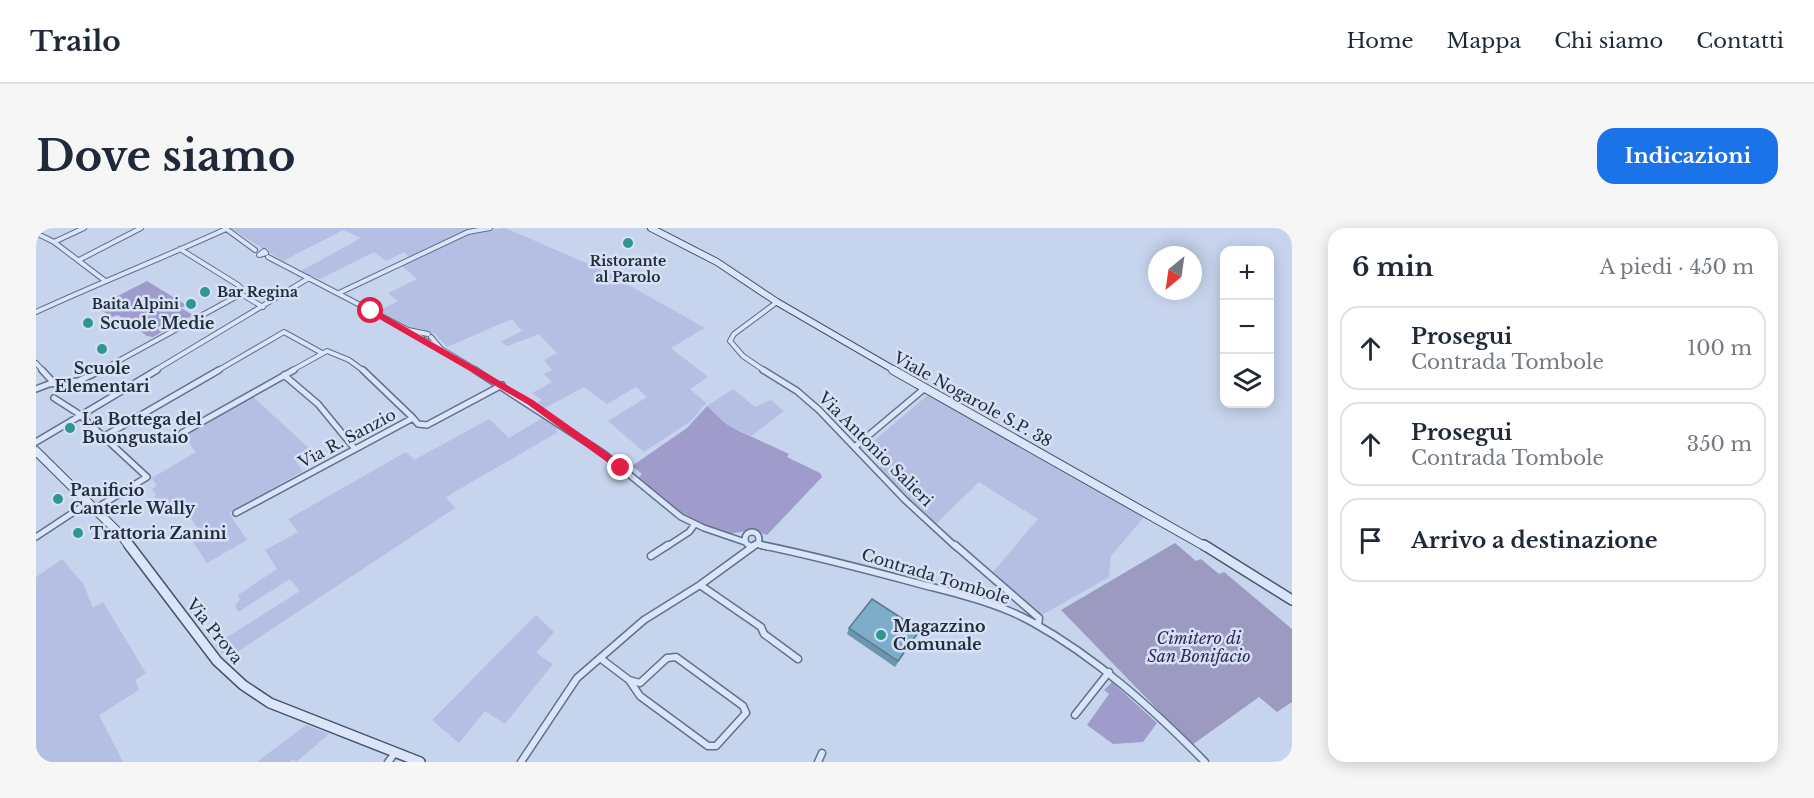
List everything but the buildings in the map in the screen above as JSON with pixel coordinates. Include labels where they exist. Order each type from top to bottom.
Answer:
[{"type":"street","points":[[54,242],[84,228]]},
{"type":"street","points":[[79,260],[141,228]]},
{"type":"street","points":[[339,293],[468,232],[490,228]]},
{"type":"street","name":"Viale Nogarole S.P. 38","points":[[651,228],[717,262],[777,302],[1189,536],[1292,598]]},
{"type":"street","points":[[36,312],[104,280],[225,229],[262,254],[408,330],[502,385],[610,458],[662,503],[695,524],[745,542]]},
{"type":"street","points":[[36,233],[54,242],[104,280]]},
{"type":"street","points":[[180,249],[238,285],[241,288],[241,294]]},
{"type":"street","points":[[36,442],[309,278]]},
{"type":"street","points":[[241,294],[263,307]]},
{"type":"street","points":[[36,389],[53,382],[75,382],[85,379],[241,294]]},
{"type":"street","name":"Via Antonio Salieri","points":[[777,302],[734,334],[730,341],[733,348],[741,356],[781,379],[806,399],[856,446],[910,504],[1040,618],[1038,625]]},
{"type":"street","points":[[408,330],[430,336],[441,349]]},
{"type":"street","points":[[103,437],[284,332],[322,353]]},
{"type":"street","points":[[424,339],[430,336]]},
{"type":"street","points":[[182,433],[327,351],[336,353],[374,377],[413,418]]},
{"type":"street","points":[[36,363],[53,382]]},
{"type":"street","points":[[284,375],[318,404],[355,449]]},
{"type":"street","name":"Via R. Sanzio","points":[[236,513],[413,418],[418,424],[427,425],[502,385]]},
{"type":"street","points":[[856,446],[925,388]]},
{"type":"street","points":[[36,537],[147,479],[81,416],[54,398]]},
{"type":"street","name":"Via Prova","points":[[36,452],[92,506],[139,557],[217,662],[243,685],[270,703],[420,762]]},
{"type":"street","points":[[651,556],[689,532],[695,524]]},
{"type":"street","points":[[727,537],[748,534]]},
{"type":"street","points":[[746,553],[745,536],[748,534]]},
{"type":"street","name":"Contrada Tombole","points":[[748,534],[775,547]]},
{"type":"street","points":[[521,762],[577,678],[644,620],[746,553],[756,544],[758,537]]},
{"type":"street","name":"Contrada Tombole","points":[[745,542],[830,559],[956,594],[995,606],[1038,625],[1109,672],[1205,762]]},
{"type":"street","points":[[700,585],[761,627],[764,634],[798,659]]},
{"type":"street","points":[[600,658],[629,680],[637,693],[708,746],[716,746],[746,713],[743,706],[676,657],[667,658],[642,682],[637,693]]},
{"type":"street","points":[[1075,715],[1109,672]]},
{"type":"street","points":[[629,680],[642,682]]},
{"type":"street","points":[[388,762],[396,752]]},
{"type":"street","points":[[818,762],[822,753]]},
{"type":"shaded area","points":[[230,228],[481,228],[410,258],[404,252],[386,261],[374,252],[320,279],[301,271],[361,238],[343,230],[283,261]]},
{"type":"shaded area","points":[[505,228],[600,269],[705,328],[671,348],[708,377],[690,389],[706,403],[691,421],[644,452],[608,421],[647,397],[636,387],[607,404],[584,387],[545,408],[538,403],[542,400],[532,393],[552,382],[544,374],[552,370],[544,360],[557,353],[539,334],[507,346],[501,342],[522,331],[512,319],[447,347],[434,333],[416,330],[378,311],[398,301],[388,293],[417,279],[401,265],[469,233]]},
{"type":"shaded area","points":[[147,281],[186,305],[181,308],[193,315],[153,337],[147,336],[118,315],[112,317],[96,307]]},
{"type":"shaded area","points":[[733,389],[755,407],[771,400],[784,411],[751,436],[726,424],[707,406]]},
{"type":"shaded area","points":[[929,394],[1144,517],[1111,556],[1109,577],[1042,615],[992,573],[1038,519],[979,482],[936,524],[907,498],[879,468],[884,464],[867,447]]},
{"type":"shaded area","points":[[252,396],[313,452],[296,462],[303,471],[229,513],[247,540],[207,563],[189,536],[199,530],[181,504],[166,512],[154,496],[156,495],[152,489],[157,486],[152,478],[196,452],[186,439],[182,441],[180,437]]},
{"type":"shaded area","points":[[707,406],[726,424],[789,454],[787,457],[820,473],[822,477],[767,535],[752,530],[729,534],[715,530],[676,510],[637,479],[642,474],[632,466],[687,428]]},
{"type":"shaded area","points":[[544,417],[559,428],[555,430],[558,432],[446,497],[455,508],[228,658],[215,645],[300,591],[290,579],[238,612],[235,606],[240,599],[238,595],[277,569],[265,550],[298,532],[288,519],[406,452],[414,460],[489,419],[509,438]]},
{"type":"shaded area","points":[[62,559],[84,585],[93,608],[103,602],[146,673],[135,680],[139,690],[99,715],[123,762],[36,762],[36,577]]},
{"type":"shaded area","points":[[536,615],[554,632],[536,653],[553,664],[505,724],[485,711],[459,743],[432,720]]},
{"type":"shaded area","points":[[1112,682],[1157,723],[1143,742],[1113,744],[1087,725],[1109,694],[1104,690]]},
{"type":"shaded area","points":[[306,725],[329,734],[296,762],[293,759],[290,762],[257,762]]},
{"type":"green space","name":"Cimitero di San Bonifacio","points":[[1175,543],[1196,561],[1201,559],[1219,574],[1224,572],[1292,629],[1292,702],[1277,712],[1259,697],[1192,745],[1061,610]]},
{"type":"place","name":"Ristorante al Parolo","points":[[628,243]]},
{"type":"place","name":"Bar Regina","points":[[205,292]]},
{"type":"place","name":"Baita Alpini","points":[[191,304]]},
{"type":"place","name":"Scuole Medie","points":[[88,323]]},
{"type":"place","name":"Scuole Elementari","points":[[102,349]]},
{"type":"place","name":"La Bottega del Buongustaio","points":[[70,428]]},
{"type":"place","name":"Panificio Canterle Wally","points":[[58,499]]},
{"type":"place","name":"Trattoria Zanini","points":[[78,533]]},
{"type":"place","name":"Magazzino Comunale","points":[[881,635]]},
{"type":"route","points":[[371,311],[422,338],[530,402],[621,468]]}]
